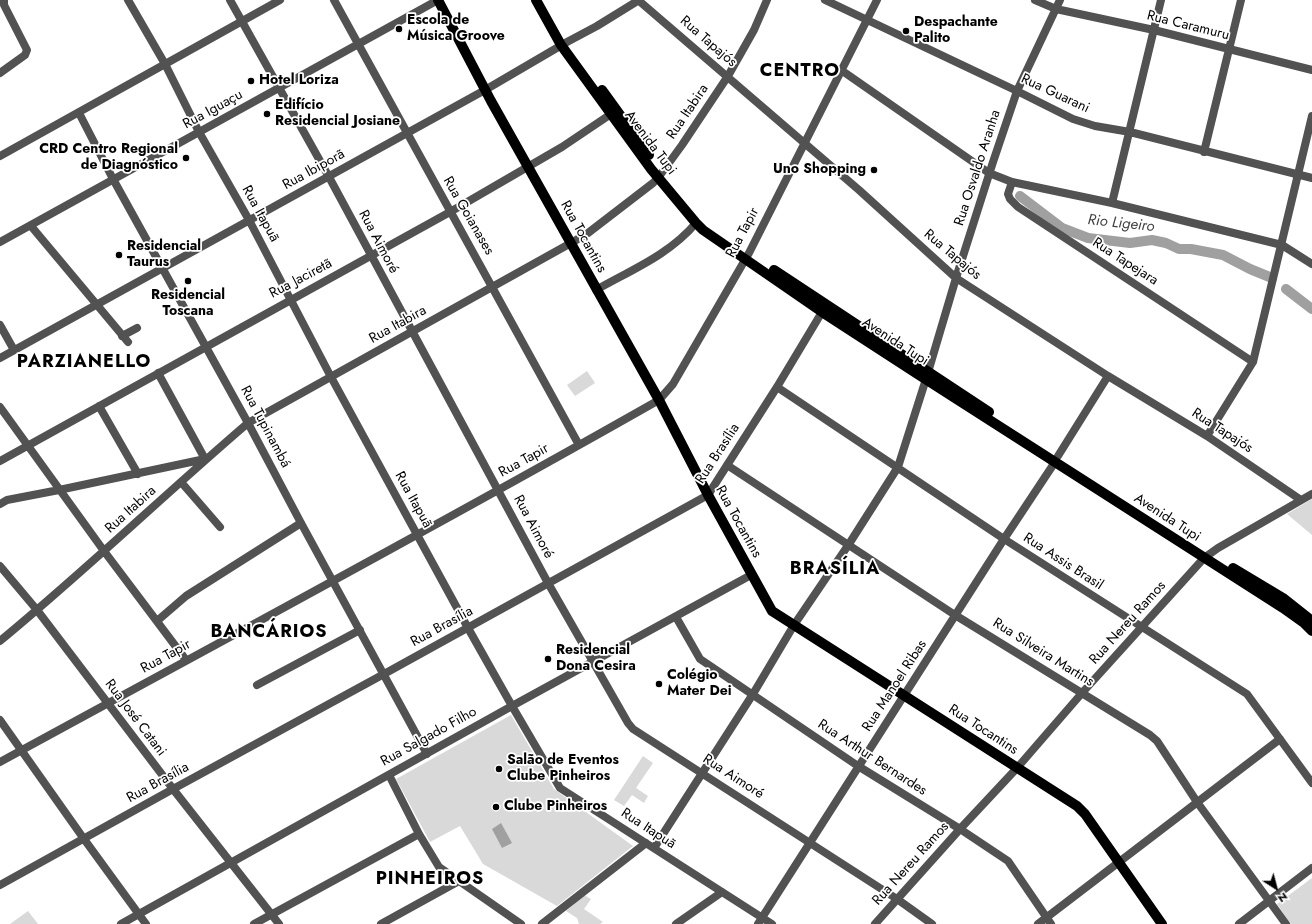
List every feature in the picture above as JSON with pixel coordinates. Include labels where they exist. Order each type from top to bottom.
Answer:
[{"type":"main road","name":"Rua Tocantins","points":[[438,0],[485,90],[658,400],[772,611],[1077,806],[1085,814],[1162,924]]},
{"type":"main road","name":"Avenida Tupi","points":[[536,0],[611,114],[660,175],[701,221],[822,312],[927,375]]},
{"type":"main road","name":"Avenida Tupi","points":[[543,0],[564,43],[696,223],[714,239],[746,256],[1311,625]]},
{"type":"street","points":[[0,73],[27,53],[27,50],[4,5],[4,0]]},
{"type":"street","name":"Rua Itapuã","points":[[128,0],[249,220],[331,377],[468,628],[560,788],[722,892],[760,921],[772,924]]},
{"type":"street","name":"Rua Aimoré","points":[[230,0],[329,177],[548,583],[628,723],[634,729],[810,842],[897,899],[932,924]]},
{"type":"street","points":[[0,156],[80,113],[164,64],[280,0]]},
{"type":"street","name":"Rua Goianases","points":[[334,0],[357,45],[493,287],[579,445]]},
{"type":"street","name":"Rua Iguaçu","points":[[0,242],[438,0]]},
{"type":"street","name":"Rua Ibiporã","points":[[0,358],[485,90],[564,43],[597,26],[638,0]]},
{"type":"street","name":"Rua Tapajós","points":[[638,0],[859,190],[956,278],[1108,376],[1207,436],[1301,500]]},
{"type":"street","name":"Rua Itabira","points":[[0,641],[38,610],[248,422],[571,243],[606,219],[653,183],[728,76],[754,30],[767,0]]},
{"type":"street","name":"Rua Guarani","points":[[825,0],[1073,119],[1095,126],[1130,132],[1204,152],[1312,178]]},
{"type":"street","name":"Rua Tapir","points":[[0,762],[418,535],[658,400],[673,384],[746,256],[877,0]]},
{"type":"street","name":"Rua Caramuru","points":[[1035,0],[1056,9],[1154,30],[1312,70]]},
{"type":"street","name":"Rua Osvaldo Aranha","points":[[654,848],[753,694],[794,625],[849,544],[898,467],[989,173],[1017,91],[1060,0]]},
{"type":"street","points":[[1112,203],[1161,0]]},
{"type":"street","points":[[1204,152],[1241,0]]},
{"type":"street","points":[[841,70],[989,173],[1012,182],[1112,203],[1282,245],[1312,264]]},
{"type":"street","name":"Rua Tupinambá","points":[[80,113],[113,179],[248,422],[301,523],[427,754]]},
{"type":"street","name":"Rua Jaciretã","points":[[0,461],[371,257],[562,147],[611,114]]},
{"type":"street","points":[[1207,436],[1253,362],[1312,116]]},
{"type":"street","name":"Rua Tapejara","points":[[1012,182],[1008,194],[1010,199],[1018,207],[1253,362]]},
{"type":"street","points":[[596,290],[665,252],[687,234],[696,223]]},
{"type":"street","points":[[31,226],[125,339],[137,328]]},
{"type":"street","name":"Rua Brasília","points":[[0,886],[173,789],[708,495],[777,387],[822,312]]},
{"type":"street","points":[[0,325],[14,350]]},
{"type":"street","points":[[0,504],[7,500],[205,459],[158,373]]},
{"type":"street","name":"Rua Manoel Ribas","points":[[760,921],[955,615],[1057,459],[1108,376]]},
{"type":"street","name":"Rua Assis Brasil","points":[[777,387],[1004,539],[1246,694],[1312,783]]},
{"type":"street","points":[[99,406],[138,474]]},
{"type":"street","points":[[0,407],[59,490],[186,660]]},
{"type":"street","name":"Rua Silveira Martins","points":[[727,465],[955,615],[1150,735],[1157,741],[1197,802],[1286,924]]},
{"type":"street","points":[[181,482],[220,527]]},
{"type":"street","name":"Rua Nereu Ramos","points":[[875,924],[1207,556],[1312,494]]},
{"type":"street","points":[[157,621],[186,596],[301,523]]},
{"type":"street","name":"Rua José Catani","points":[[0,566],[38,610],[173,789],[279,924]]},
{"type":"street","name":"Rua Salgado Filho","points":[[121,924],[512,706],[676,618],[752,575]]},
{"type":"street","name":"Rua Arthur Bernardes","points":[[676,618],[700,659],[858,766],[960,829],[1008,861],[1049,921]]},
{"type":"street","points":[[257,685],[360,630]]},
{"type":"street","points":[[0,720],[146,924]]},
{"type":"street","points":[[1038,924],[1049,921],[1118,863],[1280,739]]},
{"type":"street","points":[[389,775],[419,834],[439,867],[521,924]]},
{"type":"street","points":[[254,924],[419,834]]},
{"type":"street","points":[[542,924],[646,843]]},
{"type":"street","points":[[1239,924],[1312,868]]},
{"type":"street","points":[[382,924],[459,881]]},
{"type":"street","points":[[676,924],[722,892]]},
{"type":"shaded area","points":[[587,371],[595,383],[575,396],[567,385]]},
{"type":"shaded area","points":[[1312,499],[1312,535],[1287,514]]},
{"type":"shaded area","name":"Clube Pinheiros","points":[[511,715],[554,789],[633,846],[557,906],[483,864],[460,826],[430,842],[396,779]]},
{"type":"shaded area","points":[[643,756],[653,763],[636,788],[648,796],[644,803],[632,795],[624,806],[614,800]]},
{"type":"shaded area","points":[[501,823],[512,843],[502,848],[492,829]]},
{"type":"shaded area","points":[[1312,878],[1312,924],[1291,924],[1277,904]]},
{"type":"shaded area","points":[[584,895],[591,899],[584,909],[603,922],[600,924],[579,924],[577,918],[566,911]]},
{"type":"shaded area","points":[[28,911],[38,924],[10,924]]},
{"type":"waterway","name":"Rio Ligeiro","points":[[1020,196],[1062,228],[1088,238],[1130,243],[1152,240],[1166,243],[1179,249],[1191,249],[1223,255],[1250,269],[1272,278]]},
{"type":"waterway","name":"Rio Ligeiro","points":[[1286,289],[1312,309]]},
{"type":"place","name":"Escola de Música Groove","points":[[399,29]]},
{"type":"place","name":"Despachante Palito","points":[[906,31]]},
{"type":"place","name":"Hotel Loriza","points":[[251,81]]},
{"type":"place","name":"Edifício Residencial Josiane","points":[[267,114]]},
{"type":"place","name":"CRD Centro Regional de Diagnóstico","points":[[186,158]]},
{"type":"place","name":"Uno Shopping","points":[[874,170]]},
{"type":"place","name":"Residencial Taurus","points":[[119,255]]},
{"type":"place","name":"Residencial Toscana","points":[[188,281]]},
{"type":"place","name":"Residencial Dona Cesira","points":[[548,659]]},
{"type":"place","name":"Colégio Mater Dei","points":[[659,684]]},
{"type":"place","name":"Salão de Eventos Clube Pinheiros","points":[[499,769]]},
{"type":"place","name":"Clube Pinheiros","points":[[496,807]]},
{"type":"district","name":"CENTRO","points":[[800,72]]},
{"type":"district","name":"PARZIANELLO","points":[[84,363]]},
{"type":"district","name":"BRASÍLIA","points":[[835,570]]},
{"type":"district","name":"BANCÁRIOS","points":[[269,633]]},
{"type":"district","name":"PINHEIROS","points":[[430,880]]}]
